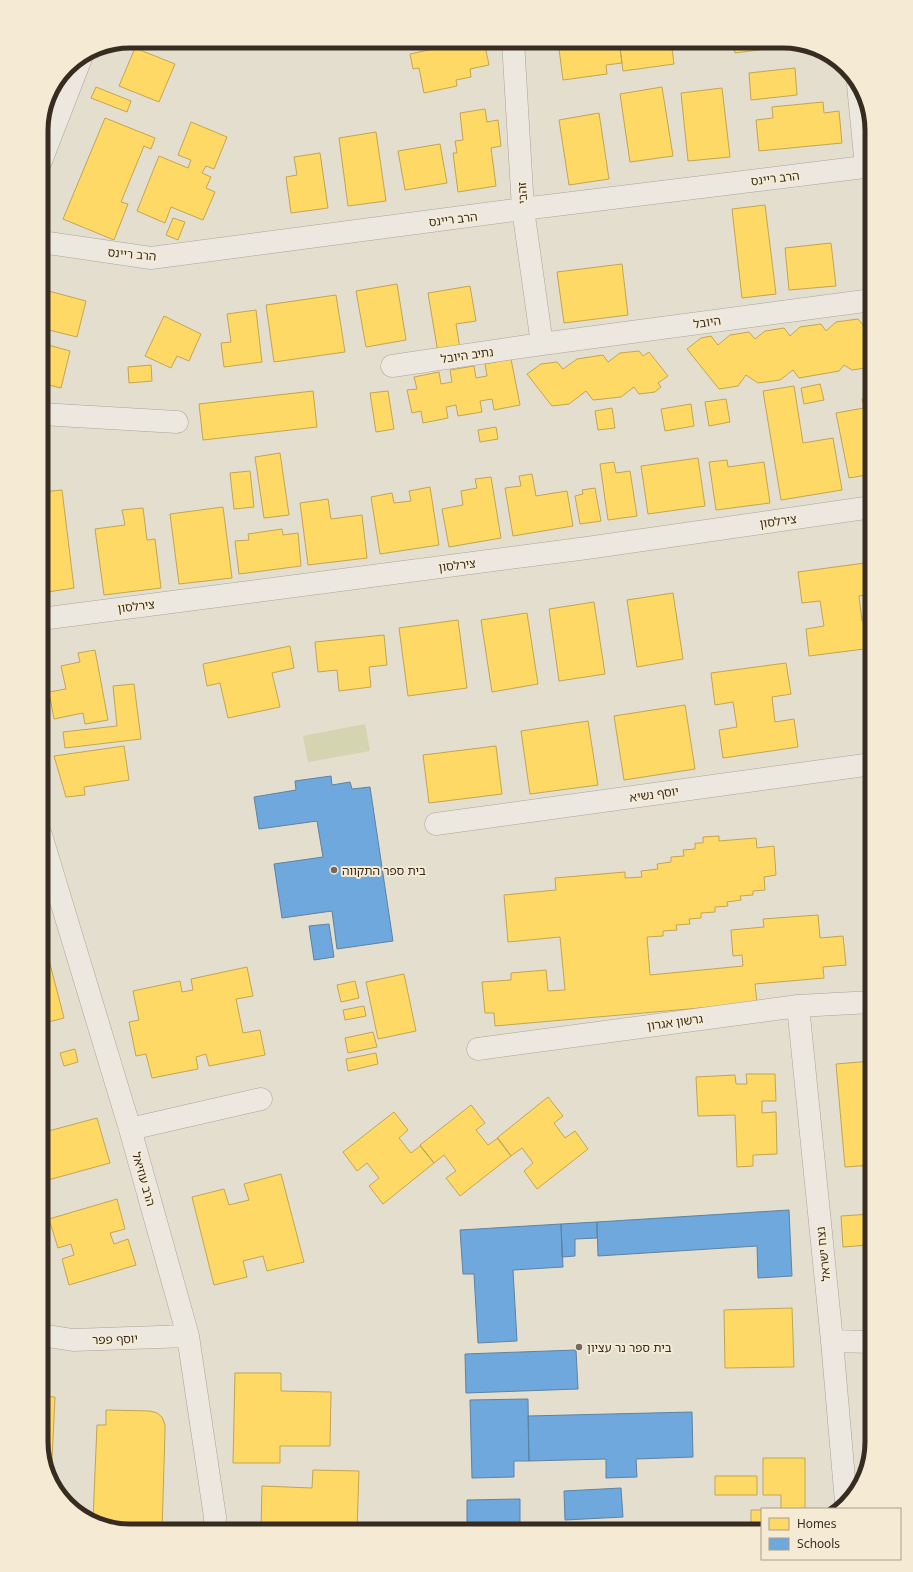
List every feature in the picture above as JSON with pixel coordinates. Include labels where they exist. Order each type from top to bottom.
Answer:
[{"type":"street","name":"זהבי","points":[[513,48],[523,209],[542,344]]},
{"type":"street","points":[[48,143],[78,67]]},
{"type":"street","points":[[860,103],[865,137]]},
{"type":"street","name":"הרב ריינס","points":[[48,243],[152,258],[523,209],[865,167]]},
{"type":"street","name":"היובל","points":[[542,344],[865,301]]},
{"type":"street","name":"נתיב היובל","points":[[392,366],[542,344]]},
{"type":"street","points":[[48,414],[177,422]]},
{"type":"street","name":"צירלסון","points":[[48,618],[587,548],[865,508]]},
{"type":"street","name":"יוסף נשיא","points":[[436,824],[865,765]]},
{"type":"street","name":"הרב עוזיאל","points":[[48,858],[130,1129],[188,1336],[215,1516],[214,1524]]},
{"type":"street","name":"גרשון אגרון","points":[[478,1048],[798,1006],[865,1002]]},
{"type":"street","name":"נצח ישראל","points":[[798,1006],[832,1341],[845,1495]]},
{"type":"street","points":[[130,1129],[261,1099]]},
{"type":"street","name":"יוסף פפר","points":[[48,1336],[73,1340],[188,1336]]},
{"type":"street","points":[[832,1341],[865,1342]]},
{"type":"green space","points":[[365,724],[370,751],[308,762],[303,736]]},
{"type":"building: Homes","points":[[135,48],[175,64],[159,102],[119,86]]},
{"type":"building: Homes","points":[[438,48],[485,48],[489,65],[470,69],[471,77],[456,80],[457,86],[424,93],[419,68],[413,69],[410,54]]},
{"type":"building: Homes","points":[[559,48],[620,48],[622,63],[606,65],[607,74],[563,80]]},
{"type":"building: Homes","points":[[620,48],[672,48],[674,64],[623,71]]},
{"type":"building: Homes","points":[[734,48],[766,49],[735,53]]},
{"type":"building: Homes","points":[[795,68],[797,95],[751,100],[749,73]]},
{"type":"building: Homes","points":[[96,87],[131,101],[127,112],[91,98]]},
{"type":"building: Homes","points":[[662,87],[673,156],[630,162],[620,94]]},
{"type":"building: Homes","points":[[722,88],[730,157],[688,161],[681,93]]},
{"type":"building: Homes","points":[[823,102],[824,113],[839,111],[842,143],[759,151],[756,120],[773,118],[772,107]]},
{"type":"building: Homes","points":[[485,109],[487,122],[498,120],[501,146],[491,148],[496,186],[458,192],[453,153],[457,153],[455,141],[463,140],[460,113]]},
{"type":"building: Homes","points":[[599,113],[609,179],[569,185],[559,120]]},
{"type":"building: Homes","points":[[105,118],[155,138],[151,149],[144,146],[121,202],[128,204],[114,240],[63,219]]},
{"type":"building: Homes","points":[[191,122],[227,137],[214,169],[206,166],[202,173],[211,177],[206,188],[215,192],[203,220],[171,207],[165,223],[137,211],[159,156],[188,168],[191,160],[178,155]]},
{"type":"building: Homes","points":[[376,132],[386,201],[348,206],[339,138]]},
{"type":"building: Homes","points":[[440,144],[447,183],[405,190],[398,151]]},
{"type":"building: Homes","points":[[320,153],[328,208],[291,213],[286,177],[297,175],[294,157]]},
{"type":"building: Homes","points":[[765,205],[776,294],[742,298],[732,209]]},
{"type":"building: Homes","points":[[173,218],[185,222],[178,240],[166,235]]},
{"type":"building: Homes","points":[[831,243],[836,286],[789,290],[785,248]]},
{"type":"building: Homes","points":[[622,264],[628,315],[564,323],[557,272]]},
{"type":"building: Homes","points":[[397,284],[406,340],[366,347],[356,291]]},
{"type":"building: Homes","points":[[470,286],[476,321],[456,324],[460,349],[438,353],[428,293]]},
{"type":"building: Homes","points":[[48,291],[86,301],[77,337],[48,330]]},
{"type":"building: Homes","points":[[336,295],[345,352],[274,362],[266,305]]},
{"type":"building: Homes","points":[[256,310],[262,362],[224,367],[221,343],[231,342],[227,314]]},
{"type":"building: Homes","points":[[164,316],[201,334],[189,361],[177,356],[171,368],[145,356]]},
{"type":"building: Homes","points":[[858,319],[865,328],[865,368],[852,370],[844,365],[839,371],[799,378],[793,370],[780,380],[758,383],[746,375],[738,386],[719,389],[687,349],[701,338],[711,336],[718,345],[730,335],[749,332],[755,339],[765,331],[784,328],[790,336],[800,327],[821,324],[826,331],[836,322]]},
{"type":"building: Homes","points":[[48,345],[70,351],[61,388],[48,385]]},
{"type":"building: Homes","points":[[639,351],[643,356],[649,352],[668,376],[658,383],[661,387],[655,392],[639,394],[634,387],[621,397],[593,400],[586,391],[569,404],[552,406],[527,374],[541,364],[557,362],[563,369],[577,359],[603,355],[608,362],[620,353]]},
{"type":"building: Homes","points":[[511,359],[520,405],[494,410],[492,399],[480,401],[482,412],[458,416],[456,405],[446,407],[448,418],[423,423],[421,411],[412,413],[407,390],[417,389],[414,377],[439,372],[441,384],[452,382],[450,370],[474,366],[476,378],[487,376],[485,364]]},
{"type":"building: Homes","points":[[151,365],[152,381],[129,383],[128,367]]},
{"type":"building: Homes","points":[[820,384],[824,400],[804,404],[801,388]]},
{"type":"building: Homes","points":[[794,386],[803,443],[833,438],[842,490],[781,500],[763,391]]},
{"type":"building: Homes","points":[[313,391],[317,427],[203,440],[199,404]]},
{"type":"building: Homes","points":[[388,391],[394,429],[376,432],[370,393]]},
{"type":"building: Homes","points":[[865,398],[865,475],[849,478],[836,413],[864,408],[862,399]]},
{"type":"building: Homes","points":[[726,399],[730,422],[709,426],[705,402]]},
{"type":"building: Homes","points":[[691,404],[694,426],[665,431],[661,409]]},
{"type":"building: Homes","points":[[612,408],[615,428],[598,430],[595,411]]},
{"type":"building: Homes","points":[[496,427],[498,439],[480,442],[478,430]]},
{"type":"building: Homes","points":[[280,453],[289,515],[264,518],[255,457]]},
{"type":"building: Homes","points":[[698,458],[705,506],[648,514],[641,466]]},
{"type":"building: Homes","points":[[727,460],[728,467],[764,462],[770,503],[716,510],[709,462]]},
{"type":"building: Homes","points":[[614,462],[616,473],[630,471],[637,516],[608,520],[600,464]]},
{"type":"building: Homes","points":[[250,471],[254,507],[234,509],[230,473]]},
{"type":"building: Homes","points":[[532,474],[536,496],[567,491],[573,526],[513,536],[505,488],[521,486],[519,476]]},
{"type":"building: Homes","points":[[491,477],[501,538],[449,547],[442,509],[463,505],[461,491],[477,488],[475,479]]},
{"type":"building: Homes","points":[[430,487],[439,545],[380,554],[371,497],[392,493],[394,503],[411,501],[409,491]]},
{"type":"building: Homes","points":[[595,488],[601,521],[580,524],[575,496],[583,494],[582,490]]},
{"type":"building: Homes","points":[[62,490],[74,588],[48,592],[48,491]]},
{"type":"building: Homes","points":[[328,499],[331,519],[362,515],[367,558],[308,565],[300,503]]},
{"type":"building: Homes","points":[[223,507],[232,578],[179,584],[170,514]]},
{"type":"building: Homes","points":[[143,508],[147,540],[155,539],[161,588],[104,595],[95,529],[125,525],[122,510]]},
{"type":"building: Homes","points":[[282,529],[283,535],[298,533],[301,566],[239,574],[235,541],[249,540],[248,534]]},
{"type":"building: Homes","points":[[865,563],[865,595],[859,596],[862,621],[865,620],[865,649],[809,656],[806,629],[824,626],[820,601],[802,603],[798,572]]},
{"type":"building: Homes","points":[[673,593],[683,659],[637,667],[627,600]]},
{"type":"building: Homes","points":[[594,602],[605,674],[559,681],[549,609]]},
{"type":"building: Homes","points":[[527,613],[538,684],[492,692],[481,620]]},
{"type":"building: Homes","points":[[458,620],[467,688],[408,696],[399,628]]},
{"type":"building: Homes","points":[[384,635],[387,665],[369,667],[371,687],[339,691],[337,670],[318,672],[315,642]]},
{"type":"building: Homes","points":[[290,646],[294,668],[272,673],[280,707],[228,718],[220,683],[207,686],[203,664]]},
{"type":"building: Homes","points":[[95,650],[108,720],[85,724],[83,713],[54,719],[49,692],[66,689],[61,666],[80,662],[78,653]]},
{"type":"building: Homes","points":[[786,663],[791,694],[772,697],[775,722],[794,719],[798,747],[723,758],[719,730],[737,727],[733,702],[715,705],[711,673]]},
{"type":"building: Homes","points":[[134,684],[141,739],[65,748],[63,732],[117,726],[113,686]]},
{"type":"building: Homes","points":[[685,705],[695,769],[624,780],[614,716]]},
{"type":"building: Homes","points":[[588,721],[598,785],[530,794],[521,731]]},
{"type":"building: Homes","points":[[124,746],[129,780],[84,787],[85,795],[66,797],[54,756]]},
{"type":"building: Homes","points":[[496,746],[502,794],[429,803],[423,755]]},
{"type":"building: Homes","points":[[719,836],[719,841],[756,838],[757,848],[774,846],[776,875],[764,877],[765,890],[753,891],[753,895],[740,896],[741,900],[727,902],[728,906],[715,907],[715,912],[701,913],[701,918],[689,919],[690,924],[676,925],[677,930],[663,931],[663,936],[647,937],[650,975],[743,966],[742,955],[733,956],[731,930],[764,927],[763,919],[818,915],[820,938],[843,936],[846,965],[823,967],[824,978],[755,984],[757,1003],[495,1026],[494,1013],[485,1013],[482,982],[511,980],[511,973],[546,970],[548,991],[565,990],[560,937],[508,942],[504,895],[556,890],[555,878],[625,872],[625,878],[642,877],[641,871],[658,869],[657,864],[671,862],[671,857],[684,856],[683,850],[695,849],[695,843],[703,843],[703,837]]},
{"type":"building: Homes","points":[[48,956],[64,1018],[48,1022]]},
{"type":"building: Homes","points":[[247,967],[253,996],[236,999],[243,1033],[260,1030],[265,1055],[209,1066],[206,1054],[196,1057],[198,1069],[152,1078],[146,1054],[136,1056],[129,1022],[139,1020],[133,991],[180,981],[182,992],[193,990],[191,979]]},
{"type":"building: Homes","points":[[404,974],[416,1031],[378,1039],[366,982]]},
{"type":"building: Homes","points":[[355,981],[359,998],[341,1002],[337,985]]},
{"type":"building: Homes","points":[[364,1006],[366,1016],[345,1020],[343,1010]]},
{"type":"building: Homes","points":[[373,1032],[377,1047],[348,1053],[345,1038]]},
{"type":"building: Homes","points":[[75,1049],[78,1062],[64,1066],[60,1053]]},
{"type":"building: Homes","points":[[376,1053],[378,1064],[348,1071],[346,1059]]},
{"type":"building: Homes","points":[[865,1062],[865,1166],[845,1167],[836,1064]]},
{"type":"building: Homes","points":[[746,1074],[775,1074],[776,1101],[762,1101],[762,1113],[776,1112],[777,1154],[753,1155],[753,1166],[737,1167],[735,1115],[698,1116],[696,1077],[735,1075],[736,1084],[747,1084]]},
{"type":"building: Homes","points":[[548,1097],[563,1116],[554,1123],[565,1138],[575,1131],[588,1149],[537,1189],[524,1171],[533,1163],[522,1148],[511,1156],[497,1138]]},
{"type":"building: Homes","points":[[471,1105],[485,1123],[476,1130],[488,1145],[498,1138],[511,1156],[460,1196],[446,1178],[456,1171],[444,1155],[434,1163],[420,1145]]},
{"type":"building: Homes","points":[[394,1112],[408,1130],[399,1138],[411,1153],[420,1146],[434,1163],[383,1204],[369,1186],[379,1178],[367,1163],[357,1171],[343,1152]]},
{"type":"building: Homes","points":[[97,1118],[110,1163],[48,1180],[48,1131]]},
{"type":"building: Homes","points":[[281,1174],[304,1262],[267,1271],[263,1256],[243,1261],[247,1277],[214,1285],[192,1197],[224,1189],[229,1205],[249,1200],[244,1184]]},
{"type":"building: Homes","points":[[117,1199],[125,1229],[110,1233],[114,1244],[128,1239],[136,1265],[69,1285],[62,1259],[74,1255],[71,1244],[58,1248],[49,1219]]},
{"type":"building: Homes","points":[[865,1214],[865,1245],[843,1247],[841,1216]]},
{"type":"building: Homes","points":[[792,1308],[794,1367],[725,1368],[724,1310]]},
{"type":"building: Homes","points":[[235,1373],[281,1373],[281,1391],[331,1392],[330,1446],[280,1446],[280,1463],[233,1463]]},
{"type":"building: Homes","points":[[48,1396],[55,1397],[52,1467],[48,1442]]},
{"type":"building: Homes","points":[[106,1410],[150,1411],[157,1413],[162,1417],[165,1425],[162,1524],[124,1524],[103,1520],[93,1516],[97,1425],[106,1425]]},
{"type":"building: Homes","points":[[763,1458],[805,1458],[805,1508],[781,1508],[781,1495],[763,1495]]},
{"type":"building: Homes","points":[[313,1470],[359,1471],[357,1524],[261,1524],[262,1486],[312,1488]]},
{"type":"building: Homes","points":[[715,1476],[757,1476],[757,1495],[715,1495]]},
{"type":"building: Homes","points":[[751,1510],[761,1510],[761,1524],[751,1524]]},
{"type":"building: Schools","points":[[331,776],[332,785],[350,782],[352,789],[370,787],[393,941],[337,949],[332,911],[282,918],[274,864],[323,857],[317,821],[259,829],[254,797],[296,790],[295,781]]},
{"type":"building: Schools","points":[[329,924],[334,957],[314,960],[309,926]]},
{"type":"building: Schools","points":[[789,1210],[792,1276],[758,1278],[757,1246],[598,1256],[597,1222]]},
{"type":"building: Schools","points":[[597,1222],[597,1238],[575,1239],[575,1256],[562,1257],[561,1224]]},
{"type":"building: Schools","points":[[561,1224],[563,1267],[513,1270],[517,1341],[478,1343],[474,1274],[463,1274],[460,1230]]},
{"type":"building: Schools","points":[[576,1350],[578,1389],[466,1393],[465,1354]]},
{"type":"building: Schools","points":[[528,1399],[529,1461],[514,1461],[514,1477],[472,1478],[470,1400]]},
{"type":"building: Schools","points":[[692,1412],[693,1457],[636,1459],[637,1477],[606,1478],[606,1459],[529,1461],[528,1416]]},
{"type":"building: Schools","points":[[621,1488],[623,1517],[565,1520],[564,1491]]},
{"type":"building: Schools","points":[[520,1499],[520,1524],[467,1524],[467,1500]]},
{"type":"place","name":"בית ספר התקווה","points":[[334,870]]},
{"type":"place","name":"בית ספר נר עציון","points":[[579,1347]]}]
